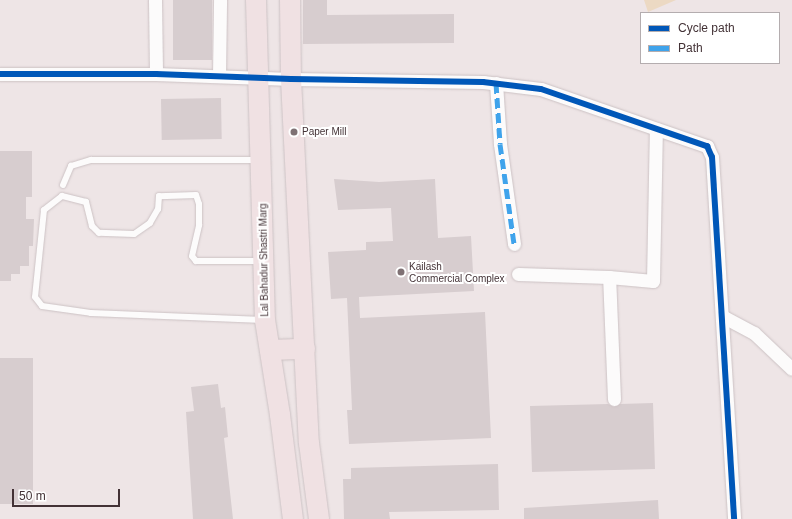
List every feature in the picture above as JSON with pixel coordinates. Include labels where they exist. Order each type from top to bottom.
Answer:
[{"type":"main road","name":"Lal Bahadur Shastri Marg","points":[[256,0],[257,77],[262,160],[265,320],[293,519]]},
{"type":"main road","points":[[290,0],[291,79],[309,443],[318,519]]},
{"type":"main road","points":[[270,350],[305,349]]},
{"type":"street","points":[[156,0],[156,74]]},
{"type":"street","points":[[219,76],[220,0]]},
{"type":"street","points":[[0,74],[156,74],[291,79],[496,83],[541,89],[707,146],[712,158],[734,519]]},
{"type":"street","points":[[496,83],[500,144],[514,244]]},
{"type":"street","points":[[518,274],[609,277],[653,281],[656,128]]},
{"type":"street","points":[[609,277],[614,399]]},
{"type":"street","points":[[722,316],[754,333],[792,369]]},
{"type":"lane","points":[[63,185],[71,166],[91,160],[262,160]]},
{"type":"lane","points":[[264,261],[196,261],[192,256],[199,225],[199,204],[196,195],[160,196],[158,209],[150,223],[134,234],[99,233],[92,226],[86,202],[62,196],[44,210],[35,296],[42,306],[90,313],[265,320]]},
{"type":"shaded area","points":[[644,0],[676,0],[648,12]]},
{"type":"building","points":[[173,0],[212,0],[212,60],[173,60]]},
{"type":"building","points":[[303,0],[327,0],[327,15],[454,14],[454,43],[303,44]]},
{"type":"building","points":[[221,98],[222,139],[162,140],[161,99]]},
{"type":"building","points":[[0,151],[32,151],[32,197],[26,197],[26,219],[34,219],[33,246],[29,246],[29,266],[20,266],[20,274],[11,274],[11,281],[0,281]]},
{"type":"building","points":[[334,179],[379,182],[435,179],[438,238],[471,236],[474,291],[359,297],[360,318],[485,312],[491,438],[349,444],[347,410],[352,410],[347,298],[331,299],[328,252],[366,250],[366,242],[393,241],[391,208],[338,210]]},
{"type":"building","points":[[0,358],[33,358],[33,504],[0,504]]},
{"type":"building","points":[[218,384],[221,408],[225,407],[228,437],[224,438],[233,519],[193,519],[186,412],[194,411],[191,387]]},
{"type":"building","points":[[653,403],[655,469],[532,472],[530,406],[608,404],[614,407],[620,404]]},
{"type":"building","points":[[498,464],[499,510],[389,512],[390,519],[344,519],[343,479],[351,479],[351,468]]},
{"type":"building","points":[[658,500],[659,519],[524,519],[524,508]]},
{"type":"marked path","points":[[496,83],[500,144],[514,244]]},
{"type":"cycle path","points":[[0,74],[156,74],[291,79],[483,82],[541,89],[707,146],[712,157],[734,519]]},
{"type":"place","name":"Paper Mill","points":[[294,132]]},
{"type":"place","name":"Kailash Commercial Complex","points":[[401,272]]}]
